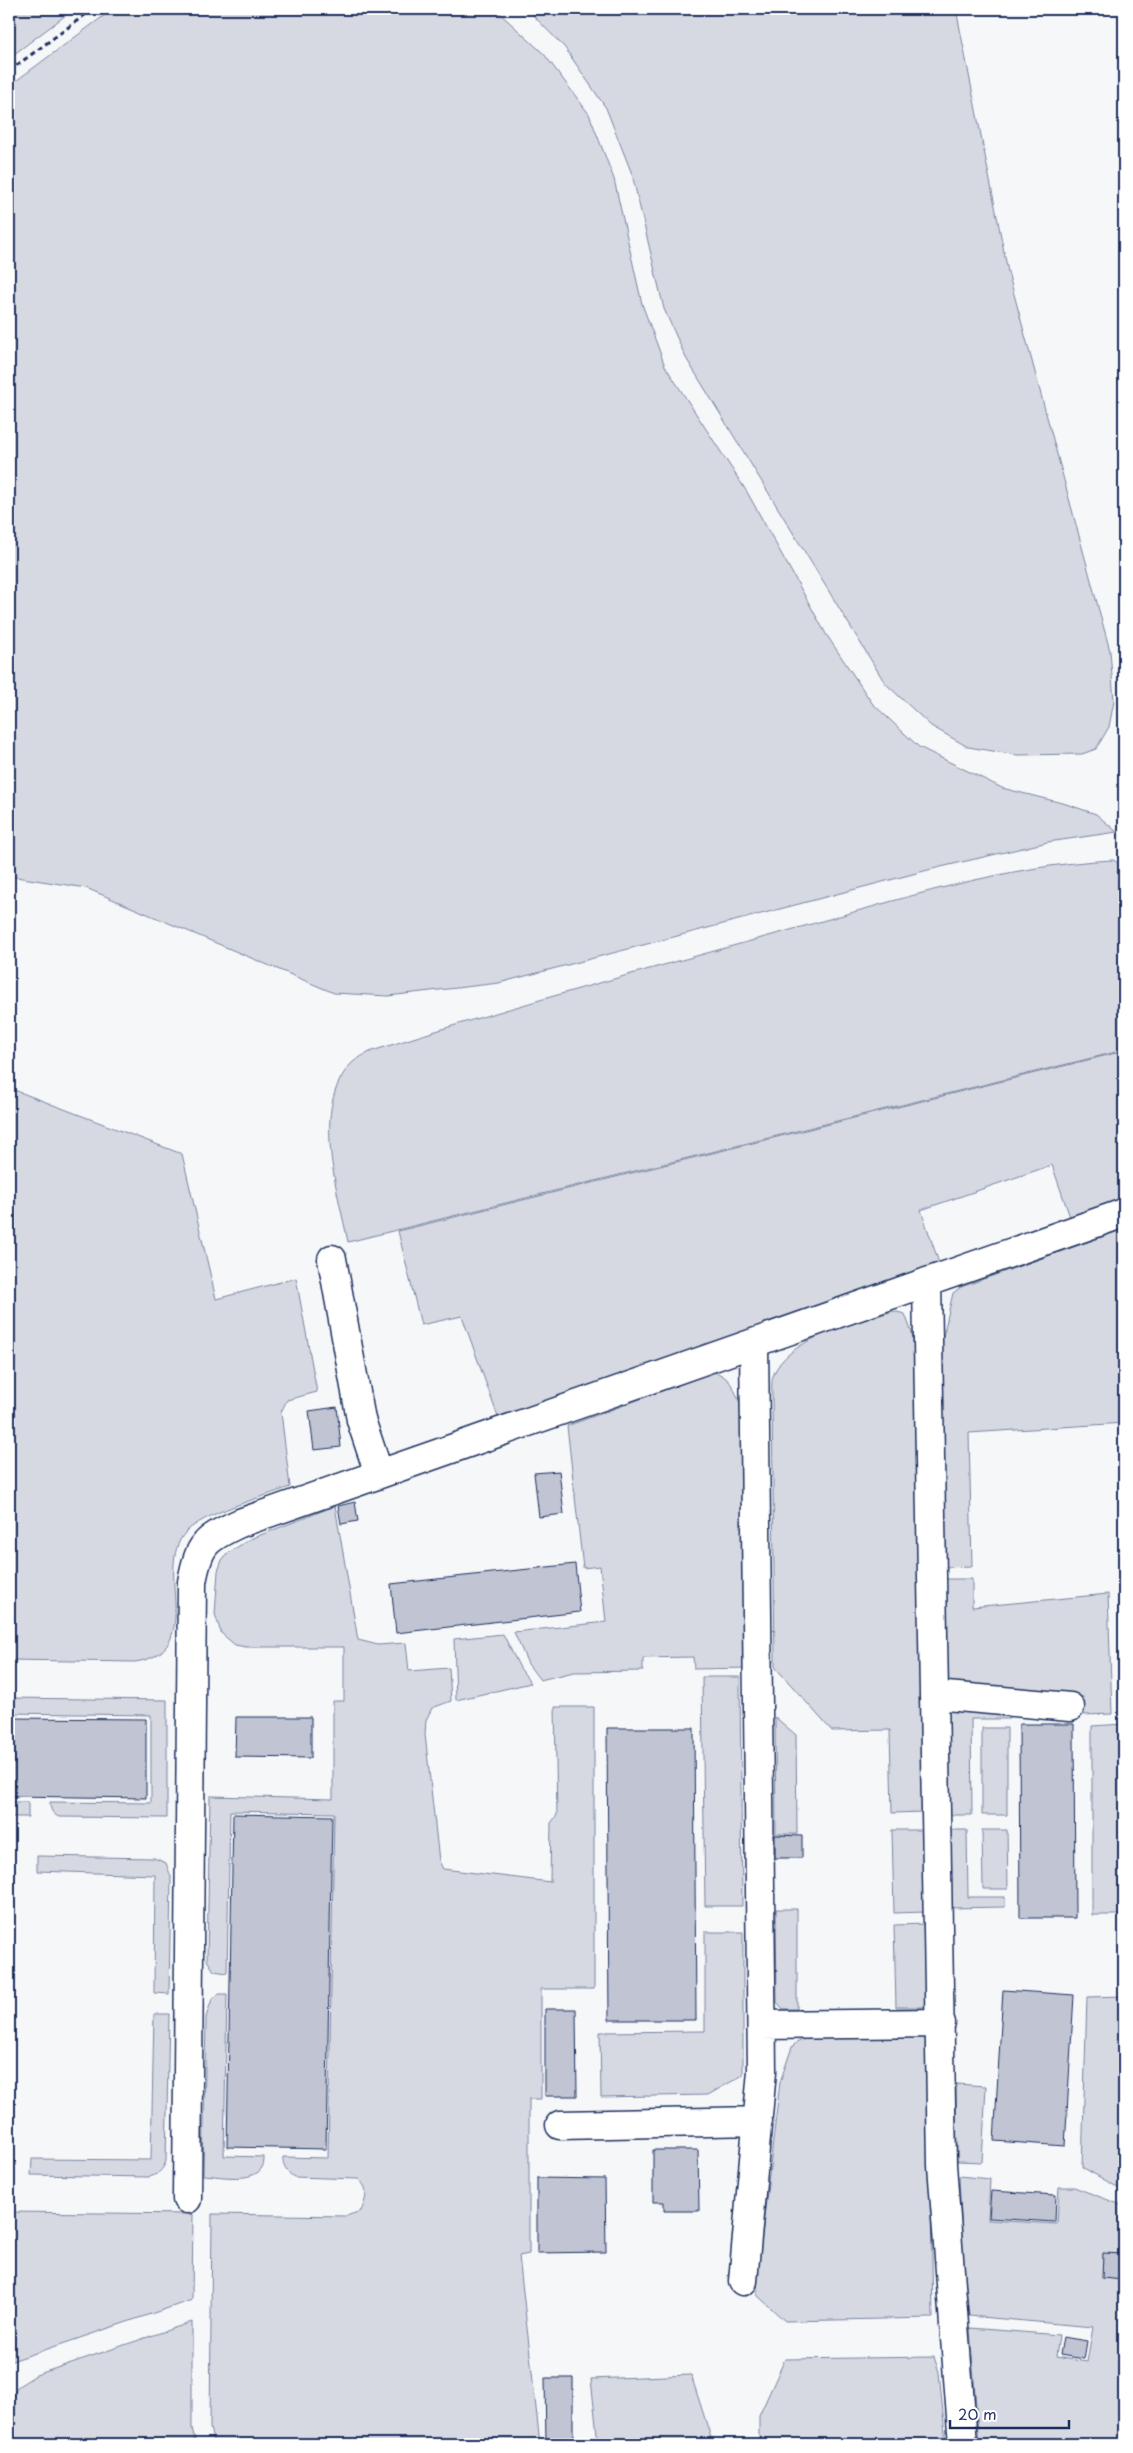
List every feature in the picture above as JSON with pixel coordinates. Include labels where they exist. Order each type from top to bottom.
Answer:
[{"type":"street","points":[[187,2199],[192,1582],[196,1559],[206,1542],[219,1532],[379,1474],[1124,1213]]},
{"type":"street","points":[[332,1259],[361,1420],[379,1474]]},
{"type":"street","points":[[927,1282],[942,2164],[963,2444]]},
{"type":"street","points":[[743,2281],[762,2071],[754,1343]]},
{"type":"street","points":[[935,1695],[1070,1707]]},
{"type":"street","points":[[762,2025],[941,2022]]},
{"type":"street","points":[[560,2125],[758,2121]]},
{"type":"path","points":[[9,72],[93,9]]},
{"type":"shaded area","points":[[9,9],[74,9],[9,58]]},
{"type":"shaded area","points":[[113,9],[495,9],[544,54],[589,114],[614,179],[642,304],[665,366],[747,492],[826,634],[872,703],[919,747],[1002,788],[1066,804],[1096,814],[1117,832],[1048,842],[928,870],[499,983],[388,996],[334,993],[86,888],[16,877],[9,874],[9,86]]},
{"type":"shaded area","points":[[527,9],[956,9],[1008,272],[1110,651],[1114,701],[1109,727],[1096,749],[1082,754],[1017,755],[968,747],[931,726],[885,683],[686,358],[664,309],[632,174],[606,108],[565,48]]},
{"type":"shaded area","points":[[1113,860],[1124,866],[1124,1050],[348,1242],[338,1199],[330,1150],[332,1102],[339,1081],[352,1063],[367,1053],[530,1003],[912,896],[992,876],[1072,863]]},
{"type":"shaded area","points":[[1124,1051],[1124,1198],[1070,1217],[1052,1165],[921,1210],[939,1263],[498,1417],[462,1316],[421,1325],[398,1231]]},
{"type":"shaded area","points":[[9,1088],[182,1154],[216,1299],[296,1278],[317,1392],[287,1400],[281,1412],[290,1487],[219,1512],[193,1526],[185,1533],[177,1548],[174,1567],[174,1626],[169,1643],[157,1655],[135,1662],[9,1660]]},
{"type":"shaded area","points":[[1124,1229],[1124,1423],[969,1433],[972,1566],[946,1567],[942,1341],[953,1293],[961,1287]]},
{"type":"shaded area","points":[[893,1311],[905,1314],[912,1333],[915,1355],[924,1812],[892,1813],[890,1730],[832,1731],[775,1667],[772,1381],[781,1363],[793,1351],[808,1341],[825,1333]]},
{"type":"shaded area","points":[[714,1372],[728,1380],[740,1404],[748,1668],[694,1669],[693,1657],[643,1658],[643,1671],[574,1672],[540,1680],[528,1664],[514,1632],[606,1622],[600,1566],[583,1568],[567,1426]]},
{"type":"shaded area","points":[[335,1506],[358,1640],[378,1645],[406,1643],[409,1671],[449,1668],[451,1701],[432,1708],[426,1720],[425,1734],[439,1861],[443,1869],[550,1882],[551,1823],[557,1815],[555,1707],[594,1707],[594,1989],[541,1989],[541,2099],[529,2099],[529,2254],[519,2256],[540,2444],[214,2444],[210,2428],[212,2214],[346,2216],[361,2211],[366,2194],[362,2182],[358,2179],[294,2177],[283,2163],[283,2157],[328,2158],[334,1813],[230,1811],[227,1973],[214,1971],[207,1960],[210,1796],[333,1799],[333,1701],[344,1701],[344,1647],[246,1647],[235,1645],[221,1633],[215,1614],[218,1571],[222,1560],[228,1553],[250,1539]]},
{"type":"shaded area","points":[[946,1579],[972,1579],[972,1607],[1108,1594],[1112,1714],[1084,1715],[1083,1697],[948,1686]]},
{"type":"shaded area","points":[[503,1634],[520,1668],[531,1683],[456,1700],[454,1639]]},
{"type":"shaded area","points":[[702,1677],[740,1677],[742,1906],[705,1906]]},
{"type":"shaded area","points":[[9,1698],[167,1700],[167,1818],[59,1817],[53,1813],[50,1807],[50,1802],[151,1803],[151,1715],[9,1713]]},
{"type":"shaded area","points":[[948,1708],[1010,1713],[1009,1719],[971,1719],[972,1815],[948,1815]]},
{"type":"shaded area","points":[[775,1717],[796,1735],[797,1834],[776,1834]]},
{"type":"shaded area","points":[[1124,1724],[1124,1915],[1092,1915],[1092,1726]]},
{"type":"shaded area","points":[[982,1728],[1007,1728],[1007,1815],[982,1815]]},
{"type":"shaded area","points":[[9,1802],[28,1802],[28,1817],[9,1817]]},
{"type":"shaded area","points":[[892,1830],[924,1830],[926,1912],[894,1913]]},
{"type":"shaded area","points":[[948,1830],[967,1830],[968,1897],[1005,1897],[1005,1907],[949,1908]]},
{"type":"shaded area","points":[[982,1830],[1007,1830],[1008,1889],[983,1889]]},
{"type":"shaded area","points":[[37,1856],[154,1858],[166,1863],[171,1877],[169,1994],[154,1993],[155,1875],[37,1871]]},
{"type":"shaded area","points":[[776,1909],[797,1909],[797,2009],[783,2009],[777,2002]]},
{"type":"shaded area","points":[[926,1924],[927,2007],[896,2007],[894,1925]]},
{"type":"shaded area","points":[[705,1932],[743,1932],[743,2075],[708,2095],[601,2097],[600,2032],[705,2031]]},
{"type":"shaded area","points":[[219,1994],[227,1994],[224,2156],[264,2157],[263,2166],[251,2176],[203,2175],[206,2017],[212,1999]]},
{"type":"shaded area","points":[[1124,1996],[1124,2191],[1082,2167],[1087,1997]]},
{"type":"shaded area","points":[[154,2014],[169,2014],[166,2161],[161,2170],[157,2174],[148,2177],[31,2175],[32,2159],[151,2160]]},
{"type":"shaded area","points":[[928,2037],[933,2318],[785,2321],[757,2295],[757,2277],[780,2082],[792,2047],[807,2038]]},
{"type":"shaded area","points":[[956,2084],[986,2086],[982,2162],[957,2161]]},
{"type":"shaded area","points":[[959,2176],[990,2179],[988,2220],[1057,2224],[1059,2187],[1074,2187],[1124,2206],[1124,2444],[979,2444],[970,2328],[1059,2335],[1056,2357],[1087,2362],[1093,2327],[969,2316],[963,2258]]},
{"type":"shaded area","points":[[9,2212],[193,2214],[192,2300],[9,2362]]},
{"type":"shaded area","points":[[192,2322],[192,2428],[196,2444],[12,2444],[10,2406],[17,2387],[36,2375]]},
{"type":"shaded area","points":[[934,2357],[939,2372],[946,2444],[759,2444],[759,2416],[785,2359]]},
{"type":"shaded area","points":[[691,2375],[713,2444],[598,2444],[591,2379]]},
{"type":"building","points":[[337,1407],[341,1447],[314,1450],[309,1411]]},
{"type":"building","points":[[559,1471],[564,1514],[539,1517],[534,1473]]},
{"type":"building","points":[[355,1502],[358,1521],[341,1524],[338,1506]]},
{"type":"building","points":[[575,1564],[580,1612],[396,1633],[391,1584]]},
{"type":"building","points":[[236,1717],[311,1717],[311,1758],[235,1757]]},
{"type":"building","points":[[9,1718],[146,1719],[146,1798],[9,1796]]},
{"type":"building","points":[[1019,1724],[1074,1724],[1075,1918],[1020,1918]]},
{"type":"building","points":[[607,1728],[694,1728],[696,2020],[609,2020]]},
{"type":"building","points":[[233,1814],[332,1816],[326,2149],[227,2147]]},
{"type":"building","points":[[775,1835],[802,1836],[802,1858],[775,1858]]},
{"type":"building","points":[[1003,1990],[1074,1995],[1065,2146],[994,2141]]},
{"type":"building","points":[[545,2009],[576,2009],[577,2096],[545,2096]]},
{"type":"building","points":[[653,2150],[698,2150],[699,2211],[664,2211],[664,2202],[653,2202]]},
{"type":"building","points":[[537,2178],[605,2179],[606,2252],[537,2253]]},
{"type":"building","points":[[991,2191],[1056,2195],[1055,2222],[989,2218]]},
{"type":"building","points":[[1103,2253],[1124,2254],[1123,2280],[1102,2278]]},
{"type":"building","points":[[1063,2337],[1087,2341],[1084,2359],[1060,2355]]},
{"type":"building","points":[[545,2378],[573,2378],[573,2444],[546,2444]]}]
